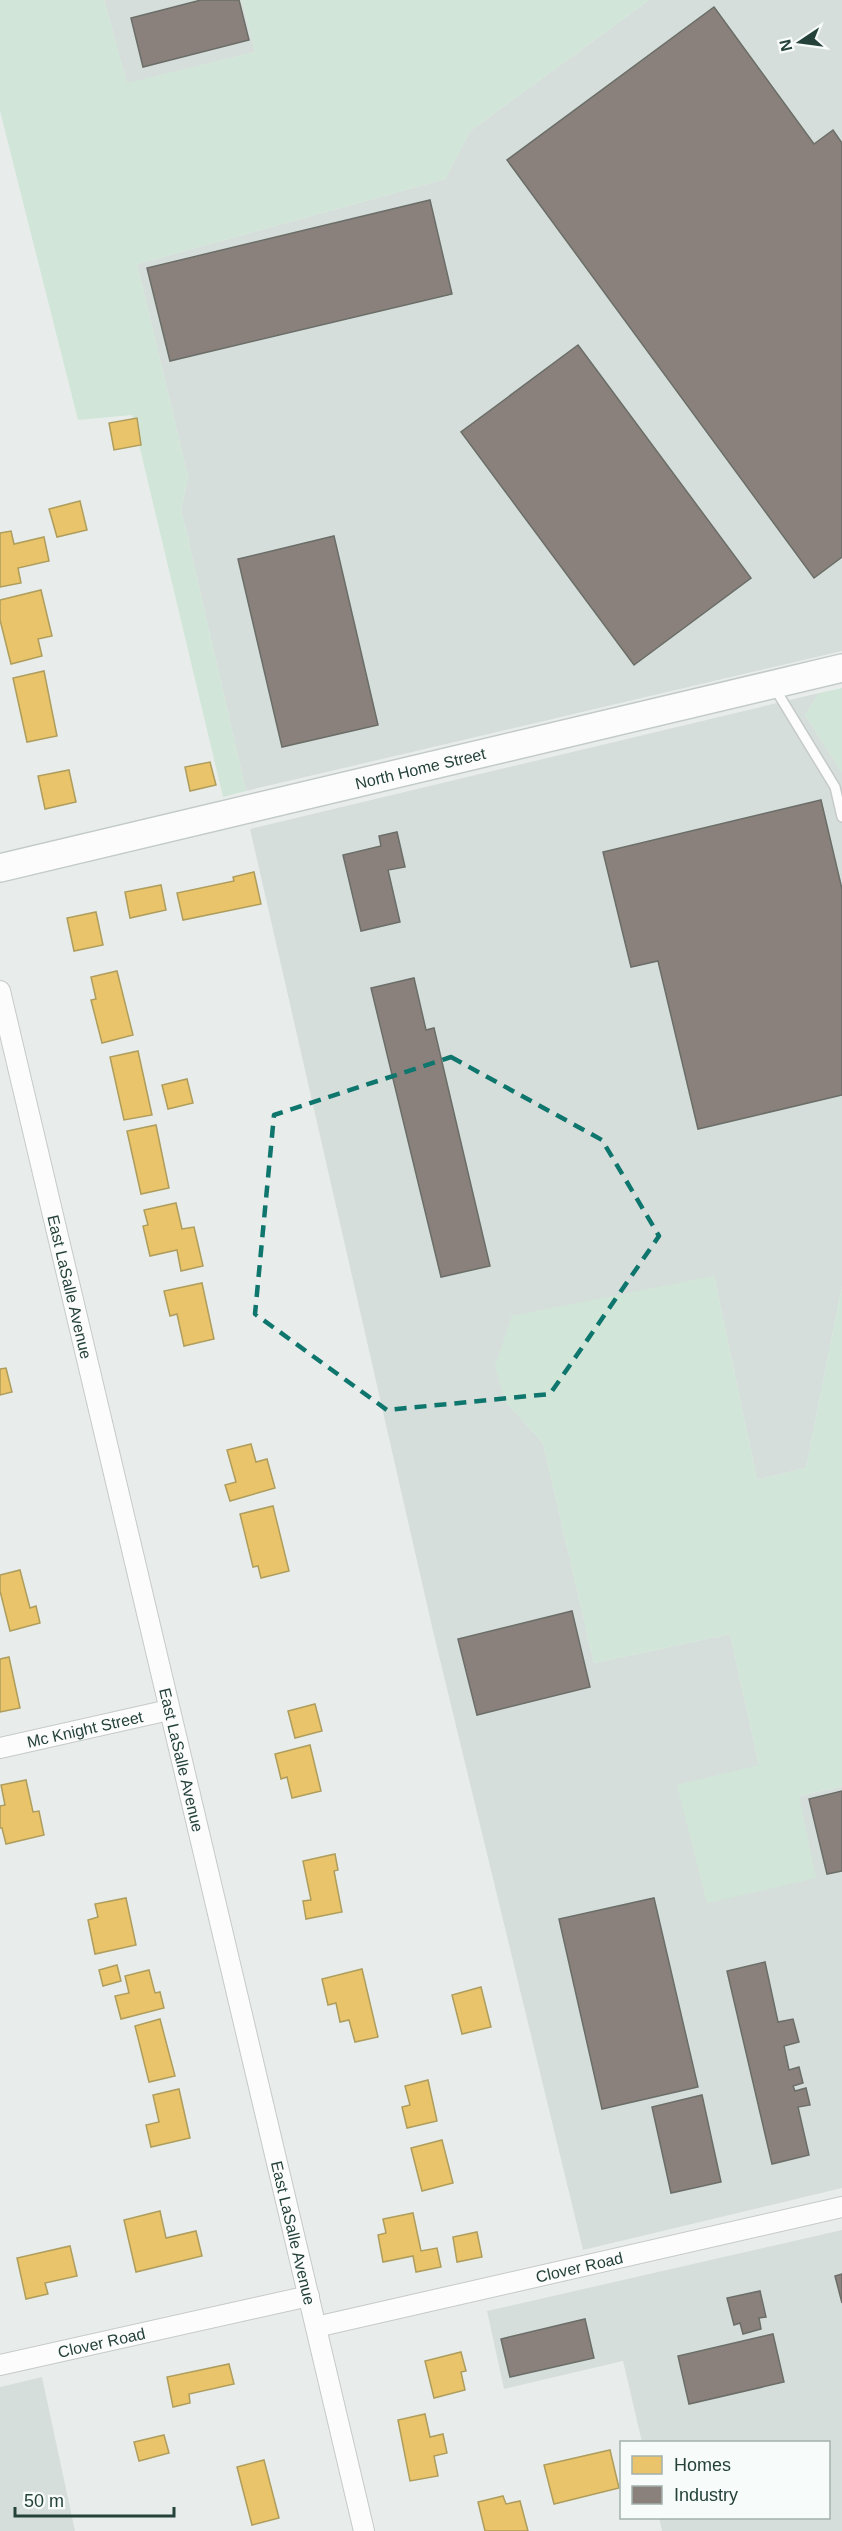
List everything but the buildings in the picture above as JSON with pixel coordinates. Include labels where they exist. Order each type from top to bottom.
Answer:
[{"type":"street","name":"North Home Street","points":[[0,868],[842,668]]},
{"type":"street","name":"East LaSalle Avenue","points":[[0,991],[364,2531]]},
{"type":"street","name":"Mc Knight Street","points":[[0,1748],[169,1710]]},
{"type":"street","name":"Clover Road","points":[[316,2327],[842,2207]]},
{"type":"street","name":"Clover Road","points":[[0,2365],[309,2296]]},
{"type":"lane","points":[[773,685],[835,787],[842,817]]},
{"type":"highlighted area","points":[[451,1057],[602,1140],[659,1236],[550,1394],[387,1410],[255,1314],[274,1115]]},
{"type":"shaded area","points":[[104,0],[242,0],[255,52],[127,84]]},
{"type":"shaded area","points":[[649,0],[842,0],[842,651],[246,791],[181,509],[188,477],[137,264],[445,179],[470,131]]},
{"type":"shaded area","points":[[819,693],[805,715],[842,772],[842,1287],[806,1468],[757,1480],[714,1276],[505,1401],[543,1443],[594,1663],[730,1634],[759,1765],[799,1796],[842,1786],[842,2188],[583,2250],[433,1631],[250,829]]},
{"type":"shaded area","points":[[842,2230],[842,2531],[662,2531],[659,2519],[830,2519],[830,2441],[642,2441],[623,2361],[504,2389],[487,2311]]},
{"type":"shaded area","points":[[42,2377],[75,2531],[0,2531],[0,2387]]},
{"type":"green space","points":[[0,0],[104,0],[127,83],[255,52],[242,0],[649,0],[470,131],[445,179],[137,264],[188,477],[181,509],[246,791],[223,797],[132,415],[78,420],[0,111]]},
{"type":"green space","points":[[842,688],[842,772],[805,715],[819,693]]},
{"type":"green space","points":[[714,1276],[757,1480],[806,1468],[842,1287],[842,1786],[799,1796],[816,1878],[707,1903],[677,1785],[759,1765],[730,1634],[594,1663],[543,1443],[505,1401],[495,1366],[512,1316]]}]
